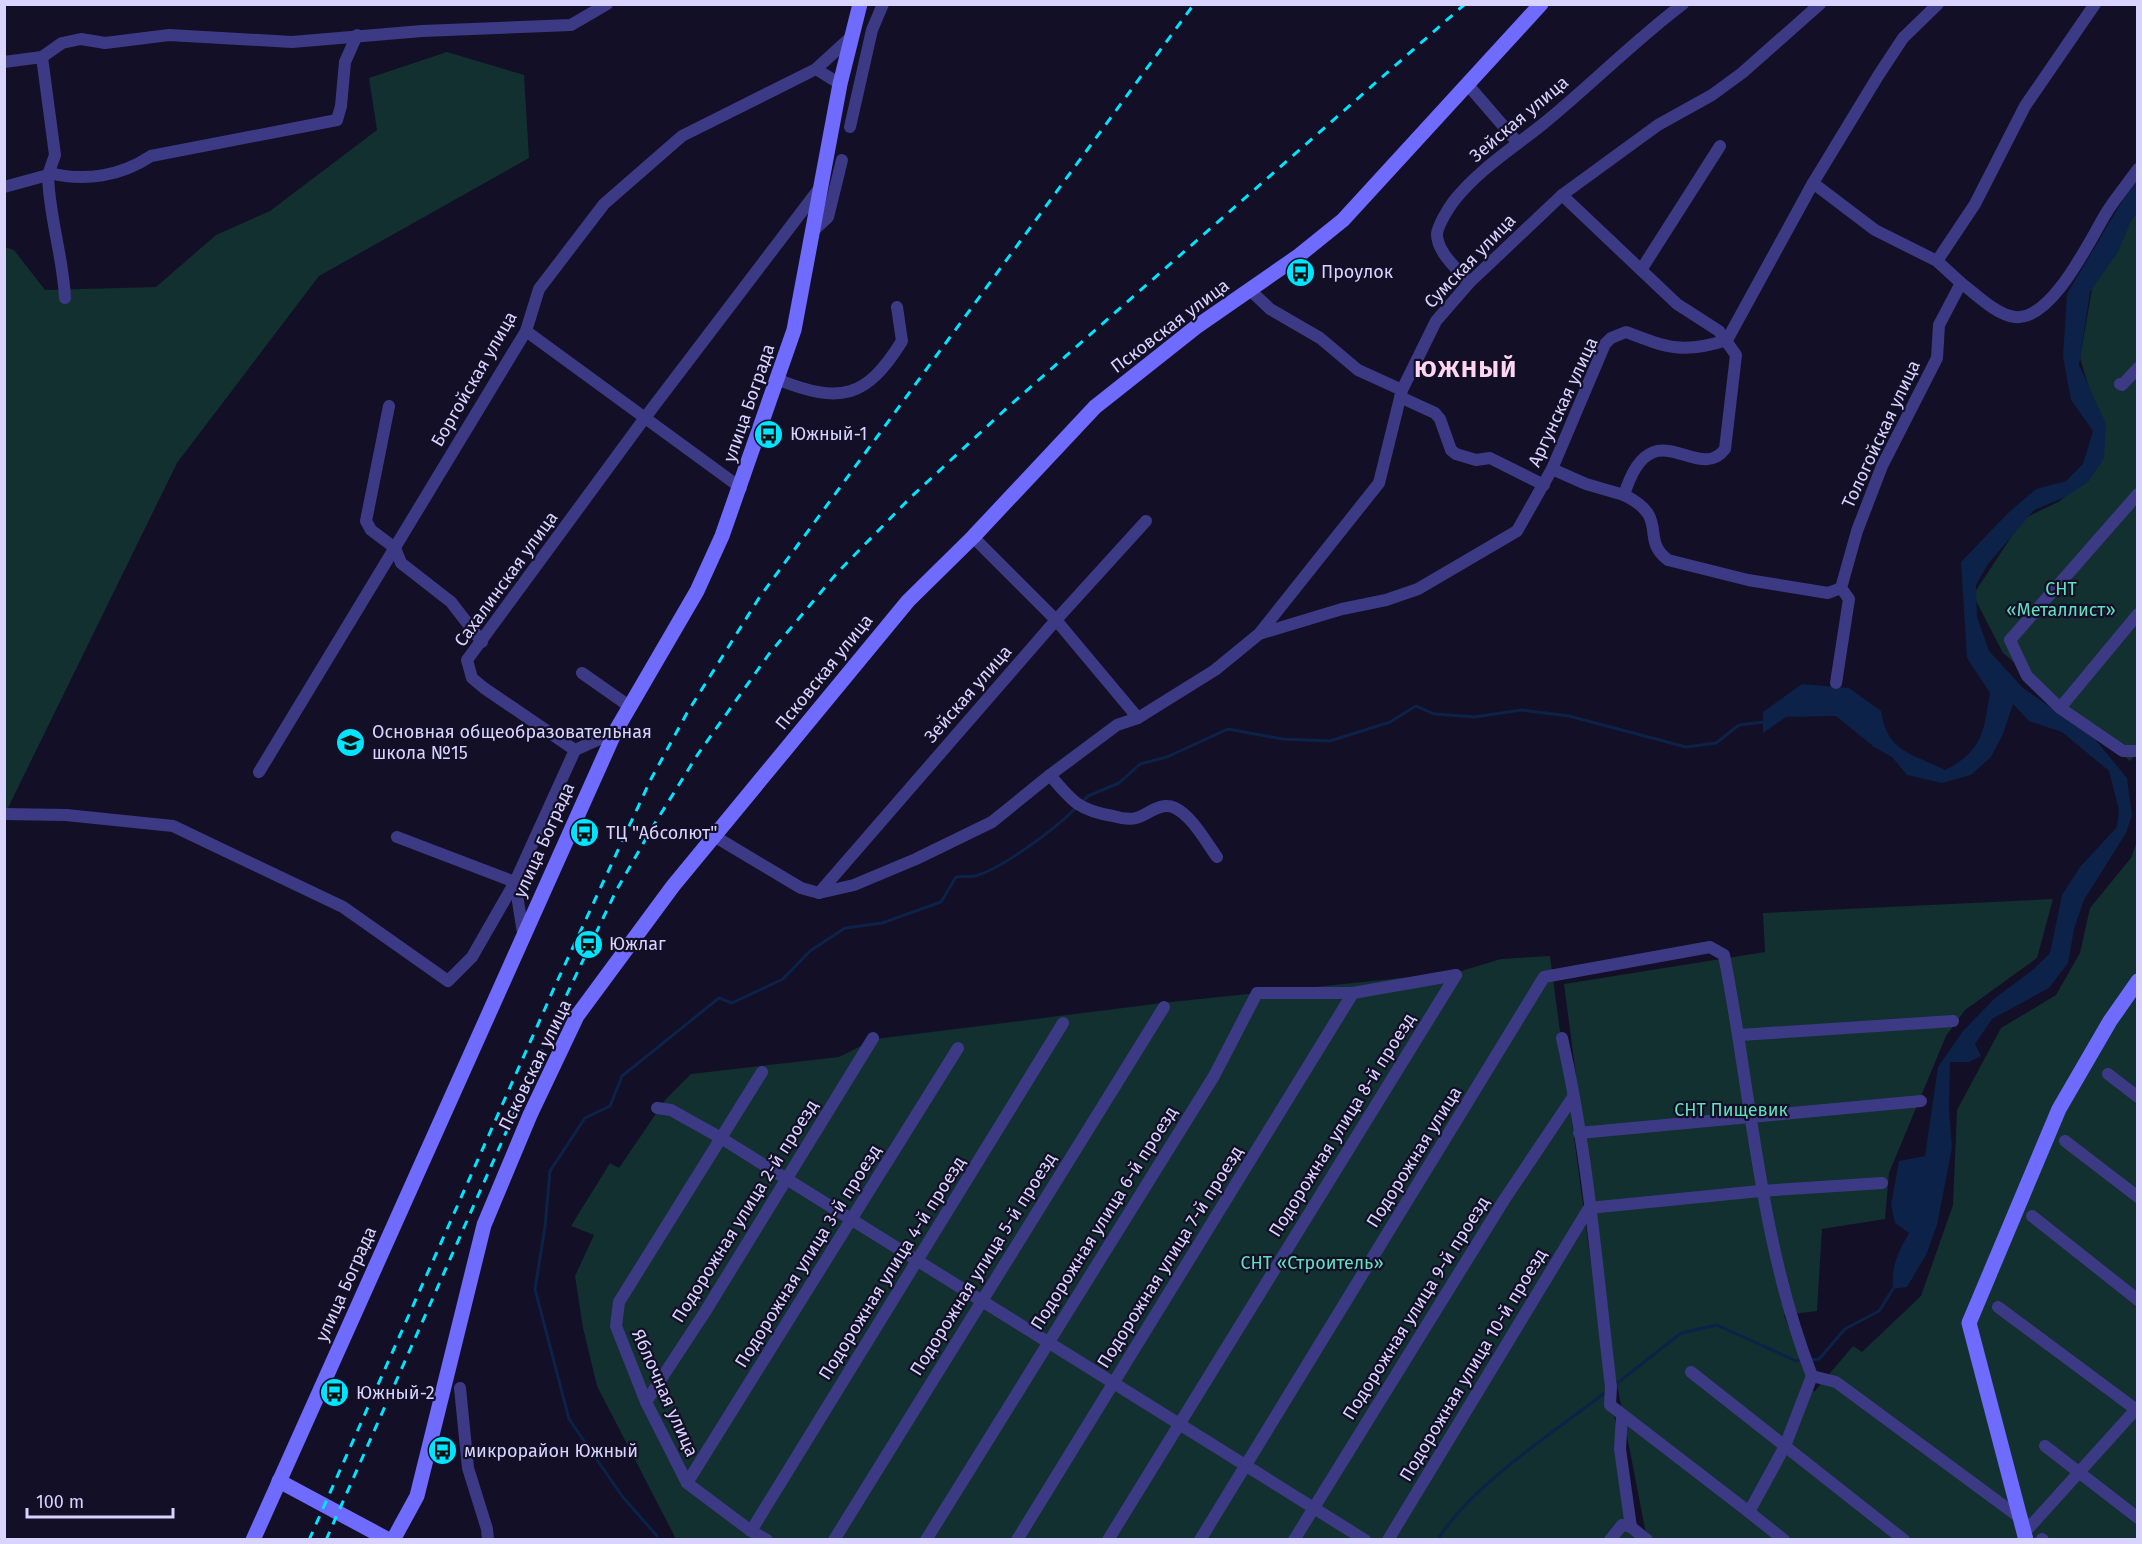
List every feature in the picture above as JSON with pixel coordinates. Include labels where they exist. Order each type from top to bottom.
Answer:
[{"type":"street","points":[[4,62],[42,57],[62,43],[81,39],[105,43],[169,35],[292,42],[357,35],[571,25],[607,4]]},
{"type":"street","name":"улица Бограда","points":[[253,1539],[615,732],[628,706],[697,591],[741,488],[794,330],[840,84],[860,4]]},
{"type":"street","points":[[850,128],[873,30],[883,4]]},
{"type":"street","name":"Псковская улица","points":[[391,1539],[417,1496],[428,1457],[442,1385],[484,1225],[530,1115],[577,1016],[714,836],[908,601],[973,537],[1095,407],[1196,327],[1297,257],[1343,220],[1542,4]]},
{"type":"street","name":"Зейская улица","points":[[1469,283],[1444,254],[1437,232],[1452,202],[1484,171],[1683,4]]},
{"type":"street","name":"Сумская улица","points":[[1259,634],[1379,483],[1391,445],[1401,393],[1436,321],[1469,283],[1562,195],[1658,125],[1712,95],[1742,73],[1820,4]]},
{"type":"street","points":[[1727,340],[1814,183],[1903,38],[1938,4]]},
{"type":"street","points":[[1937,261],[1975,204],[2025,106],[2096,4]]},
{"type":"street","points":[[4,187],[49,174],[72,179],[112,173],[134,167],[151,156],[336,120],[341,106],[345,62],[357,35]]},
{"type":"street","name":"Боргойская улица","points":[[259,772],[526,331],[539,289],[604,204],[682,136],[816,69],[851,37]]},
{"type":"street","points":[[42,57],[55,156],[49,174],[48,195],[63,267],[64,298]]},
{"type":"street","points":[[816,69],[840,84]]},
{"type":"street","points":[[1468,85],[1518,142]]},
{"type":"street","points":[[1641,270],[1720,146]]},
{"type":"street","points":[[813,231],[828,217],[842,160]]},
{"type":"street","points":[[1814,183],[1875,230],[1937,261],[1961,283],[2005,314],[2015,317],[2028,316],[2049,300],[2076,265],[2109,209],[2138,169]]},
{"type":"street","name":"Сахалинская улица","points":[[575,750],[472,678],[467,660],[644,419],[822,185]]},
{"type":"street","points":[[1562,195],[1677,304],[1719,332],[1736,355],[1725,449],[1721,454],[1709,459],[1654,451],[1645,454],[1638,461],[1624,495]]},
{"type":"street","name":"Тологойская улица","points":[[1836,683],[1849,599],[1841,588],[1857,531],[1882,466],[1937,357],[1939,325],[1961,283]]},
{"type":"street","points":[[1250,290],[1270,309],[1320,338],[1358,370],[1435,413],[1440,419],[1453,452],[1476,460],[1490,458],[1544,485]]},
{"type":"street","points":[[778,380],[804,390],[831,395],[862,388],[878,375],[902,341],[897,307]]},
{"type":"street","points":[[526,331],[741,488]]},
{"type":"street","name":"Аргунская улица","points":[[1259,634],[1342,609],[1386,600],[1418,589],[1517,531],[1552,469],[1605,344],[1611,338],[1626,332],[1670,349],[1702,348],[1727,340]]},
{"type":"street","points":[[2120,384],[2122,385],[2138,368]]},
{"type":"street","points":[[389,406],[366,521],[371,530],[395,548],[401,563],[451,602],[482,642]]},
{"type":"street","points":[[1552,469],[1586,484],[1624,495],[1647,509],[1653,522],[1655,546],[1668,560],[1748,580],[1828,593],[1841,588]]},
{"type":"street","points":[[2138,494],[2010,640],[2027,676],[2060,708],[2123,751],[2138,751]]},
{"type":"street","name":"Зейская улица","points":[[819,892],[1146,521]]},
{"type":"street","points":[[973,537],[1056,621],[1138,718]]},
{"type":"street","points":[[2060,708],[2138,614]]},
{"type":"street","points":[[714,836],[801,888],[819,892],[854,885],[916,859],[992,822],[1117,725],[1138,718],[1215,670],[1259,634]]},
{"type":"street","points":[[582,673],[628,706]]},
{"type":"street","points":[[4,814],[66,815],[173,826],[343,907],[448,981],[472,957],[515,882],[575,750],[615,732]]},
{"type":"street","points":[[1050,775],[1071,801],[1088,812],[1128,819],[1138,818],[1163,806],[1174,807],[1187,818],[1217,857]]},
{"type":"street","points":[[397,837],[515,882]]},
{"type":"street","points":[[515,882],[523,933]]},
{"type":"street","name":"Подорожная улица","points":[[1200,1539],[1544,978],[1710,947],[1724,955],[1740,1035]]},
{"type":"street","name":"Подорожная улица 8-й проезд","points":[[1108,1539],[1456,975],[1353,993]]},
{"type":"street","points":[[2025,1530],[1969,1323],[2059,1109],[2110,1021],[2138,981]]},
{"type":"street","name":"Подорожная улица 6-й проезд","points":[[926,1539],[1214,1076],[1257,993],[1353,993]]},
{"type":"street","name":"Подорожная улица 7-й проезд","points":[[1017,1539],[1353,993]]},
{"type":"street","name":"Подорожная улица 5-й проезд","points":[[834,1539],[1164,1007]]},
{"type":"street","points":[[1749,1512],[1785,1446],[1812,1376],[1776,1265],[1760,1191],[1748,1116],[1740,1035],[1953,1021]]},
{"type":"street","name":"Подорожная улица 4-й проезд","points":[[751,1531],[1063,1023]]},
{"type":"street","name":"Подорожная улица 2-й проезд","points":[[646,1402],[873,1038]]},
{"type":"street","points":[[1562,1038],[1579,1133],[1589,1208],[1611,1387],[1610,1405],[1784,1539]]},
{"type":"street","name":"Подорожная улица 3-й проезд","points":[[687,1483],[958,1048]]},
{"type":"street","points":[[721,1138],[762,1072]]},
{"type":"street","points":[[2108,1074],[2138,1097]]},
{"type":"street","name":"Подорожная улица 9-й проезд","points":[[1294,1539],[1504,1200],[1573,1097]]},
{"type":"street","points":[[1579,1133],[1921,1101]]},
{"type":"street","points":[[657,1108],[671,1110],[721,1138],[982,1300],[1047,1344],[1180,1422],[1365,1539]]},
{"type":"street","name":"Яблочная улица","points":[[721,1138],[619,1302],[616,1326],[646,1402],[687,1483],[751,1531],[767,1539]]},
{"type":"street","points":[[2065,1141],[2138,1197]]},
{"type":"street","points":[[1589,1208],[1760,1191],[1882,1183]]},
{"type":"street","name":"Подорожная улица 10-й проезд","points":[[1388,1539],[1589,1208]]},
{"type":"street","points":[[2032,1216],[2138,1300]]},
{"type":"street","points":[[1998,1307],[2137,1409],[2081,1473],[2025,1530]]},
{"type":"street","points":[[1691,1372],[1904,1539]]},
{"type":"street","points":[[1812,1376],[1836,1382],[2025,1530]]},
{"type":"street","points":[[460,1388],[468,1468],[488,1539]]},
{"type":"street","points":[[1622,1415],[1620,1449],[1631,1527]]},
{"type":"street","points":[[2045,1446],[2138,1518]]},
{"type":"street","points":[[279,1481],[391,1539]]},
{"type":"street","points":[[1610,1539],[1622,1525],[1631,1527],[1647,1539]]},
{"type":"green space","points":[[447,52],[524,75],[529,158],[319,276],[177,463],[5,814],[5,247],[14,250],[45,290],[156,287],[216,235],[270,211],[377,130],[369,78]]},
{"type":"green space","name":"СНТ «Металлист»","points":[[2137,201],[2138,752],[2130,761],[2003,653],[1973,595],[2023,519],[2060,501],[2094,468],[2095,408],[2080,358],[2092,289]]},
{"type":"green space","name":"СНТ Пищевик","points":[[2137,842],[2137,1539],[1647,1539],[1615,1374],[1564,984],[1765,952],[1763,913],[2053,899],[2037,958],[1965,1010],[1946,1036],[1889,1173],[1885,1219],[1822,1229],[1817,1311],[1784,1315],[1814,1392],[1853,1346],[1862,1352],[1921,1296],[1953,1205],[1957,1110],[2001,1028],[2056,995],[2080,953],[2090,908],[2131,858]]},
{"type":"green space","name":"СНТ «Строитель»","points":[[1550,956],[1604,1363],[1638,1539],[676,1539],[597,1386],[583,1328],[575,1276],[594,1235],[571,1226],[610,1163],[619,1168],[666,1099],[691,1074],[839,1057],[875,1039],[1171,1002],[1458,972],[1501,959]]},
{"type":"water","points":[[2137,176],[2137,213],[2131,221],[2118,252],[2090,292],[2079,365],[2106,424],[2104,458],[2088,482],[2065,497],[2034,510],[1988,564],[1976,585],[1977,617],[1989,651],[2023,688],[2094,738],[2127,778],[2132,815],[2126,833],[2084,900],[2074,929],[2068,963],[2049,988],[1992,1019],[1975,1044],[1981,1056],[1969,1062],[1950,1062],[1949,1108],[1952,1148],[1937,1225],[1926,1255],[1907,1287],[1893,1289],[1896,1260],[1909,1233],[1895,1223],[1891,1205],[1899,1161],[1925,1156],[1938,1067],[1963,1031],[1995,998],[2034,969],[2050,953],[2062,895],[2080,867],[2117,827],[2119,810],[2109,771],[2062,732],[2029,721],[2013,704],[2003,734],[1991,757],[1971,775],[1942,783],[1907,775],[1892,757],[1874,747],[1836,716],[1786,717],[1763,733],[1763,712],[1802,684],[1849,688],[1881,711],[1889,735],[1902,750],[1911,755],[1945,770],[1958,763],[1975,747],[1983,729],[1990,693],[1967,658],[1961,562],[2007,514],[2036,489],[2066,481],[2083,464],[2093,431],[2071,400],[2063,357],[2067,294]]},
{"type":"waterway","points":[[1081,803],[1088,796],[1119,783],[1140,764],[1167,757],[1228,729],[1282,739],[1330,741],[1390,722],[1416,706],[1434,714],[1475,717],[1521,710],[1569,716],[1686,747],[1716,743],[1739,725],[1763,722]]},
{"type":"waterway","points":[[657,1536],[622,1496],[569,1419],[535,1289],[545,1227],[550,1171],[585,1118],[610,1106],[622,1076],[719,998],[732,1003],[783,979],[810,951],[845,928],[882,923],[941,902],[956,877],[975,876],[1014,857],[1076,808]]},
{"type":"waterway","points":[[1810,1360],[1819,1359],[1845,1329],[1879,1311],[1893,1289]]},
{"type":"waterway","points":[[1615,1385],[1681,1333],[1717,1325],[1796,1361],[1804,1360]]},
{"type":"waterway","points":[[1437,1540],[1453,1518],[1494,1478],[1607,1391]]},
{"type":"railway","points":[[309,1540],[555,986],[651,779],[687,713],[759,598],[1194,4]]},
{"type":"railway","points":[[326,1540],[568,992],[616,891],[698,754],[769,654],[837,573],[911,497],[1008,407],[1465,4]]},
{"type":"place","name":"Проулок","points":[[1300,272]]},
{"type":"place","name":"Южный-1","points":[[769,434]]},
{"type":"place","name":"Основная общеобразовательная школа №15","points":[[351,742]]},
{"type":"place","name":"ТЦ \"Абсолют\"","points":[[585,833]]},
{"type":"place","name":"Южлаг","points":[[588,944]]},
{"type":"place","name":"Южный-2","points":[[335,1393]]},
{"type":"place","name":"микрорайон Южный","points":[[443,1451]]},
{"type":"district","name":"ЮЖНЫЙ","points":[[1466,369]]}]
